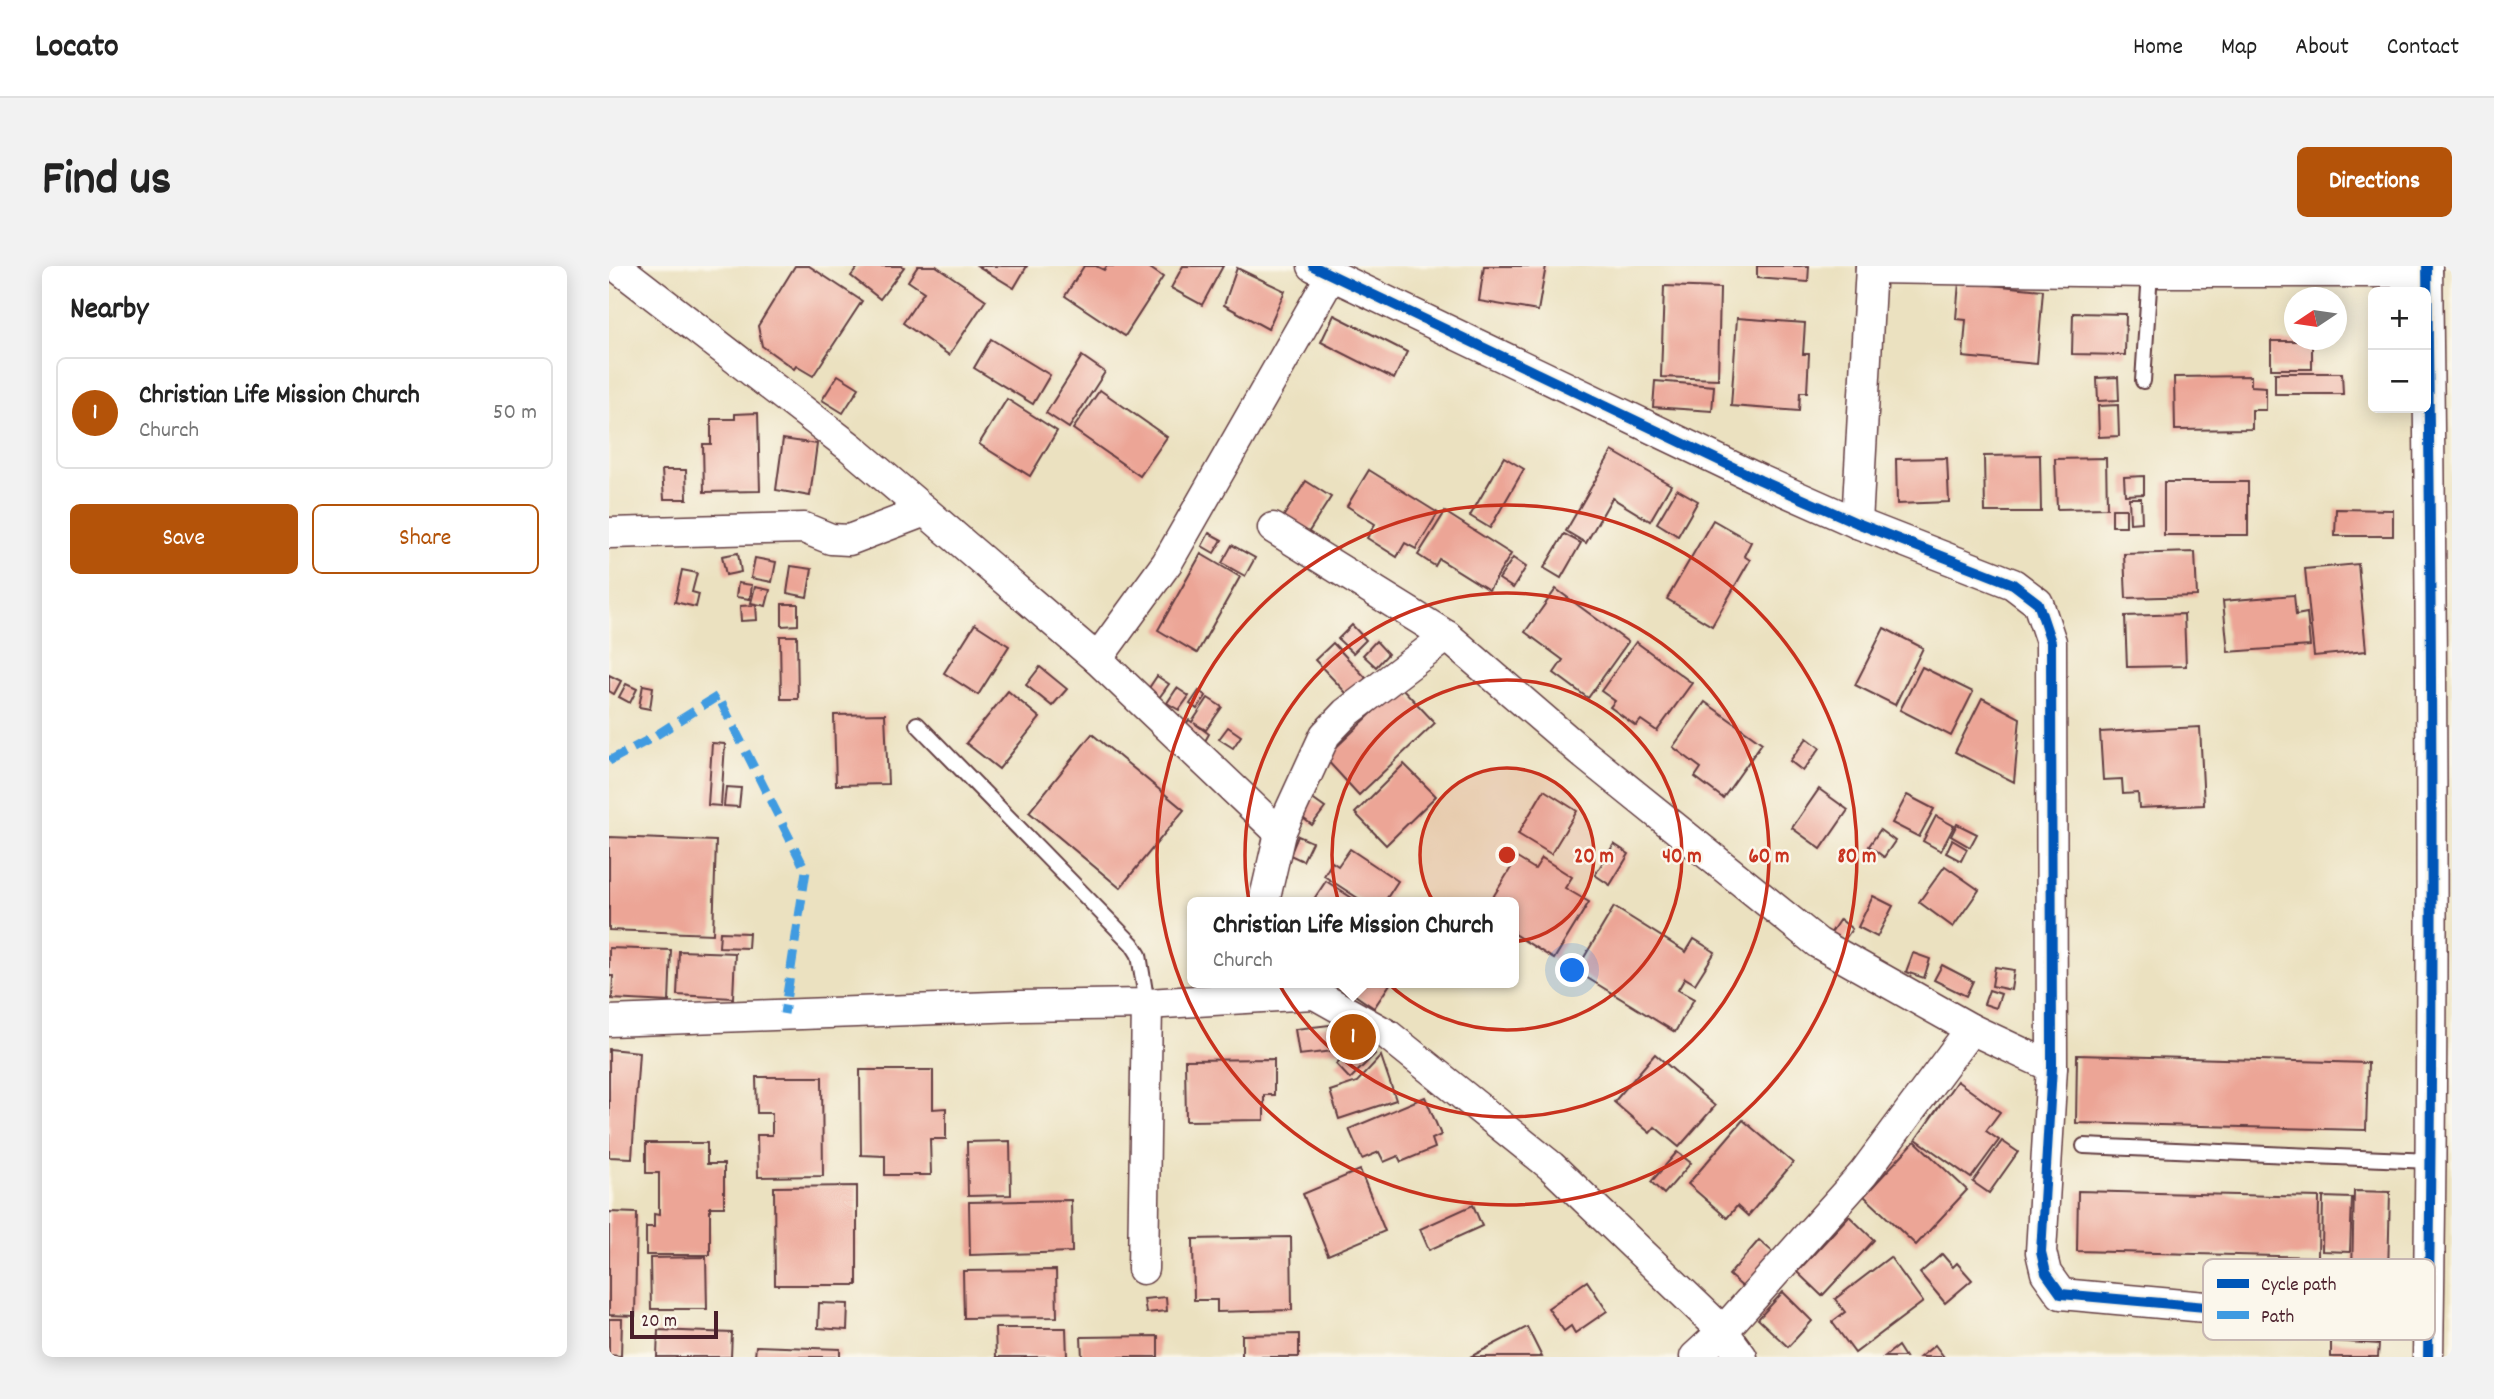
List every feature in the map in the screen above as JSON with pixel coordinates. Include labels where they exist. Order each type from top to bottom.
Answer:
[{"type":"street","points":[[616,266],[849,447],[925,511],[1097,659],[1280,833]]},
{"type":"street","points":[[1857,523],[1871,267],[2150,272],[2427,269],[2430,456],[2429,1259]]},
{"type":"street","points":[[1097,659],[1167,563],[1322,271],[1748,474],[1857,523],[2013,584],[2038,603],[2051,642],[2052,1066],[2041,1252],[2046,1273],[2061,1294],[2203,1307]]},
{"type":"street","points":[[609,533],[804,528],[831,539],[849,540],[925,511]]},
{"type":"street","points":[[1273,528],[1447,636],[1585,755],[1818,943],[1971,1028],[2052,1066]]},
{"type":"street","points":[[1265,897],[1280,833],[1325,735],[1346,713],[1447,636]]},
{"type":"street","points":[[609,1021],[1147,1004],[1304,988],[1388,1035],[1551,1166],[1723,1331],[1742,1357]]},
{"type":"street","points":[[1143,1269],[1147,1004]]},
{"type":"street","points":[[1695,1357],[1723,1331],[1863,1174],[1971,1028]]},
{"type":"lane","points":[[2143,381],[2150,272]]},
{"type":"lane","points":[[918,724],[1132,944],[1139,955],[1147,1004]]},
{"type":"lane","points":[[2084,1146],[2431,1161]]},
{"type":"building","points":[[795,266],[809,266],[862,301],[813,376],[796,366],[794,369],[762,346],[758,326]]},
{"type":"building","points":[[859,266],[904,267],[880,299],[851,276]]},
{"type":"building","points":[[918,266],[936,266],[986,300],[949,355],[903,323],[924,292],[908,281]]},
{"type":"building","points":[[978,266],[1027,266],[1014,288]]},
{"type":"building","points":[[1084,266],[1096,266],[1104,270],[1107,266],[1147,266],[1163,277],[1125,336],[1065,296]]},
{"type":"building","points":[[1183,266],[1223,266],[1202,305],[1171,288]]},
{"type":"building","points":[[1484,266],[1546,266],[1538,311],[1479,301]]},
{"type":"building","points":[[1757,266],[1809,266],[1808,282],[1757,278]]},
{"type":"building","points":[[1237,268],[1285,291],[1268,329],[1224,305]]},
{"type":"building","points":[[1959,282],[2043,290],[2037,364],[1963,357],[1966,320],[1956,319]]},
{"type":"building","points":[[1664,286],[1720,288],[1718,379],[1661,377]]},
{"type":"building","points":[[2073,313],[2126,314],[2125,355],[2072,354]]},
{"type":"building","points":[[1334,315],[1407,352],[1394,379],[1321,342]]},
{"type":"building","points":[[1737,318],[1805,323],[1803,354],[1809,354],[1807,392],[1800,392],[1799,411],[1731,406]]},
{"type":"building","points":[[991,339],[1050,375],[1033,404],[974,368]]},
{"type":"building","points":[[2271,341],[2284,341],[2284,350],[2312,350],[2312,369],[2271,369]]},
{"type":"building","points":[[1082,356],[1105,372],[1069,428],[1046,413]]},
{"type":"building","points":[[2275,373],[2342,373],[2343,394],[2275,394]]},
{"type":"building","points":[[838,375],[859,388],[843,413],[822,400]]},
{"type":"building","points":[[2251,376],[2251,386],[2266,387],[2266,410],[2252,410],[2252,429],[2175,430],[2174,377]]},
{"type":"building","points":[[2118,377],[2119,400],[2098,401],[2097,378]]},
{"type":"building","points":[[1655,381],[1714,386],[1712,411],[1653,407]]},
{"type":"building","points":[[1100,390],[1167,437],[1140,476],[1073,429]]},
{"type":"building","points":[[1007,399],[1057,431],[1030,476],[979,444]]},
{"type":"building","points":[[2118,405],[2119,436],[2099,437],[2098,406]]},
{"type":"building","points":[[758,413],[760,491],[704,492],[703,444],[711,444],[711,419],[735,419],[735,414]]},
{"type":"building","points":[[783,439],[817,444],[810,496],[776,490]]},
{"type":"building","points":[[1612,451],[1671,485],[1650,521],[1612,498],[1586,543],[1566,531]]},
{"type":"building","points":[[2040,455],[2041,512],[1985,512],[1984,456]]},
{"type":"building","points":[[1504,457],[1524,469],[1490,528],[1470,516]]},
{"type":"building","points":[[1947,458],[1949,502],[1897,504],[1896,459]]},
{"type":"building","points":[[2106,458],[2107,508],[2057,509],[2055,459]]},
{"type":"building","points":[[662,470],[686,470],[687,499],[664,499]]},
{"type":"building","points":[[1369,470],[1438,513],[1416,549],[1405,543],[1397,557],[1367,538],[1375,524],[1347,506]]},
{"type":"building","points":[[2144,476],[2144,494],[2125,495],[2124,477]]},
{"type":"building","points":[[1306,481],[1331,497],[1308,533],[1283,517]]},
{"type":"building","points":[[2164,482],[2248,482],[2248,535],[2164,535]]},
{"type":"building","points":[[1677,489],[1698,501],[1678,536],[1657,523]]},
{"type":"building","points":[[2129,498],[2141,498],[2142,522],[2130,523]]},
{"type":"building","points":[[2112,509],[2126,509],[2126,526],[2112,526]]},
{"type":"building","points":[[2336,509],[2393,510],[2393,536],[2335,536]]},
{"type":"building","points":[[1445,512],[1511,554],[1489,590],[1439,559],[1435,566],[1418,555]]},
{"type":"building","points":[[1713,520],[1751,542],[1744,556],[1750,560],[1712,626],[1667,599]]},
{"type":"building","points":[[1209,533],[1222,540],[1214,553],[1202,546]]},
{"type":"building","points":[[1564,534],[1581,543],[1561,578],[1544,568]]},
{"type":"building","points":[[1232,545],[1255,558],[1245,576],[1222,563]]},
{"type":"building","points":[[2195,552],[2197,596],[2126,598],[2124,554]]},
{"type":"building","points":[[738,553],[741,572],[726,575],[722,556]]},
{"type":"building","points":[[1201,554],[1240,577],[1197,653],[1158,630]]},
{"type":"building","points":[[755,558],[776,562],[772,582],[751,578]]},
{"type":"building","points":[[1513,558],[1526,567],[1513,588],[1499,579]]},
{"type":"building","points":[[2358,564],[2366,651],[2314,656],[2305,569]]},
{"type":"building","points":[[791,566],[812,569],[807,597],[787,593]]},
{"type":"building","points":[[682,570],[697,573],[692,592],[699,594],[696,607],[675,602]]},
{"type":"building","points":[[738,583],[752,585],[750,599],[736,597]]},
{"type":"building","points":[[755,587],[770,590],[766,606],[751,603]]},
{"type":"building","points":[[1556,589],[1628,642],[1588,698],[1554,673],[1563,660],[1525,632]]},
{"type":"building","points":[[2294,595],[2296,615],[2307,613],[2310,646],[2228,652],[2223,601]]},
{"type":"building","points":[[782,604],[798,604],[798,625],[782,626]]},
{"type":"building","points":[[756,605],[757,620],[741,621],[740,606]]},
{"type":"building","points":[[2184,614],[2186,666],[2127,667],[2125,616]]},
{"type":"building","points":[[975,624],[1009,646],[978,695],[944,673]]},
{"type":"building","points":[[1352,625],[1366,640],[1353,653],[1338,639]]},
{"type":"building","points":[[1884,628],[1923,648],[1895,705],[1855,685]]},
{"type":"building","points":[[780,636],[797,636],[798,699],[781,699]]},
{"type":"building","points":[[1376,641],[1388,654],[1376,667],[1363,655]]},
{"type":"building","points":[[1636,642],[1692,683],[1657,731],[1641,720],[1636,726],[1610,707],[1615,701],[1601,691]]},
{"type":"building","points":[[1333,643],[1366,678],[1348,695],[1315,660]]},
{"type":"building","points":[[1040,667],[1067,689],[1052,706],[1026,685]]},
{"type":"building","points":[[1922,667],[1973,692],[1951,736],[1900,710]]},
{"type":"building","points":[[609,675],[621,681],[614,694],[609,691]]},
{"type":"building","points":[[1157,676],[1169,684],[1156,702],[1145,694]]},
{"type":"building","points":[[626,684],[637,689],[630,703],[619,697]]},
{"type":"building","points":[[643,685],[653,687],[650,709],[639,707]]},
{"type":"building","points":[[1400,686],[1435,723],[1359,795],[1325,758]]},
{"type":"building","points":[[1177,688],[1189,696],[1179,710],[1167,703]]},
{"type":"building","points":[[1008,691],[1040,718],[999,769],[966,743]]},
{"type":"building","points":[[1199,691],[1206,696],[1197,709],[1190,704]]},
{"type":"building","points":[[1208,698],[1222,707],[1206,730],[1194,723],[1209,734],[1205,741],[1184,727],[1189,720],[1192,722]]},
{"type":"building","points":[[1982,698],[2020,718],[2014,782],[1955,752]]},
{"type":"building","points":[[1705,702],[1762,743],[1723,798],[1695,777],[1701,768],[1673,747]]},
{"type":"building","points":[[885,714],[888,784],[836,785],[834,715]]},
{"type":"building","points":[[1228,727],[1241,736],[1233,748],[1219,739]]},
{"type":"building","points":[[2200,727],[2204,805],[2139,808],[2138,793],[2123,794],[2122,779],[2103,780],[2100,732]]},
{"type":"building","points":[[1092,734],[1184,810],[1120,888],[1029,812]]},
{"type":"building","points":[[1807,738],[1820,748],[1803,771],[1790,761]]},
{"type":"building","points":[[712,743],[725,744],[721,806],[708,805]]},
{"type":"building","points":[[1404,764],[1436,796],[1386,845],[1355,813]]},
{"type":"building","points":[[726,787],[741,788],[739,807],[724,806]]},
{"type":"building","points":[[1819,789],[1848,810],[1821,849],[1792,828]]},
{"type":"building","points":[[1544,790],[1577,811],[1551,854],[1518,834]]},
{"type":"building","points":[[1907,795],[1934,809],[1919,837],[1892,823]]},
{"type":"building","points":[[1311,798],[1325,808],[1312,825],[1299,815]]},
{"type":"building","points":[[1936,816],[1954,826],[1941,851],[1923,841]]},
{"type":"building","points":[[1957,824],[1977,834],[1970,847],[1951,836]]},
{"type":"building","points":[[1880,830],[1895,841],[1884,857],[1869,846]]},
{"type":"building","points":[[1298,836],[1312,842],[1303,861],[1290,855]]},
{"type":"building","points":[[609,837],[716,841],[713,934],[609,930]]},
{"type":"building","points":[[1952,840],[1967,849],[1961,861],[1946,853]]},
{"type":"building","points":[[1614,844],[1629,854],[1610,885],[1595,875]]},
{"type":"building","points":[[1350,849],[1398,881],[1388,897],[1356,897],[1324,876],[1332,862],[1338,866]]},
{"type":"building","points":[[1517,858],[1535,869],[1542,858],[1572,877],[1565,888],[1589,902],[1554,959],[1519,937],[1519,897],[1493,897]]},
{"type":"building","points":[[1945,866],[1979,890],[1953,927],[1919,902]]},
{"type":"building","points":[[1326,881],[1350,897],[1315,897]]},
{"type":"building","points":[[1873,896],[1893,906],[1877,937],[1858,927]]},
{"type":"building","points":[[1614,907],[1686,952],[1694,939],[1715,952],[1695,984],[1685,978],[1678,990],[1694,999],[1675,1032],[1576,971]]},
{"type":"building","points":[[1840,919],[1852,929],[1842,943],[1830,934]]},
{"type":"building","points":[[720,932],[749,933],[748,948],[719,947]]},
{"type":"building","points":[[609,948],[671,950],[669,1002],[612,999],[613,976],[609,976]]},
{"type":"building","points":[[679,951],[735,953],[733,998],[677,995]]},
{"type":"building","points":[[1913,953],[1930,959],[1924,978],[1906,972]]},
{"type":"building","points":[[1942,965],[1973,981],[1966,996],[1934,980]]},
{"type":"building","points":[[1995,967],[2014,970],[2011,990],[1992,986]]},
{"type":"building","points":[[1355,988],[1387,988],[1374,1008],[1352,993]]},
{"type":"building","points":[[1989,990],[2001,994],[1996,1008],[1984,1004]]},
{"type":"building","points":[[1338,1024],[1348,1031],[1351,1049],[1299,1055],[1295,1029]]},
{"type":"building","points":[[1360,1039],[1375,1054],[1350,1079],[1336,1064]]},
{"type":"building","points":[[609,1049],[639,1052],[632,1158],[609,1157]]},
{"type":"building","points":[[1655,1054],[1715,1106],[1679,1147],[1655,1127],[1650,1133],[1614,1102]]},
{"type":"building","points":[[2077,1055],[2368,1063],[2366,1130],[2076,1123]]},
{"type":"building","points":[[1381,1056],[1396,1100],[1339,1119],[1330,1091],[1357,1082]]},
{"type":"building","points":[[1274,1059],[1274,1095],[1264,1095],[1264,1120],[1186,1121],[1185,1060]]},
{"type":"building","points":[[860,1070],[933,1070],[933,1109],[946,1108],[946,1139],[930,1139],[931,1175],[885,1175],[885,1156],[861,1155]]},
{"type":"building","points":[[756,1077],[822,1077],[823,1176],[758,1177],[757,1135],[772,1135],[772,1113],[757,1113]]},
{"type":"building","points":[[1957,1081],[2000,1112],[1986,1131],[1999,1140],[1971,1178],[1916,1139]]},
{"type":"building","points":[[1425,1097],[1441,1135],[1432,1139],[1435,1148],[1401,1162],[1398,1156],[1384,1162],[1379,1152],[1362,1159],[1349,1129]]},
{"type":"building","points":[[1743,1120],[1793,1163],[1748,1216],[1737,1206],[1727,1218],[1688,1184]]},
{"type":"building","points":[[1010,1141],[1011,1195],[968,1196],[967,1142]]},
{"type":"building","points":[[1915,1141],[1967,1190],[1916,1245],[1864,1196]]},
{"type":"building","points":[[2002,1141],[2018,1152],[1989,1193],[1973,1182]]},
{"type":"building","points":[[646,1143],[707,1143],[707,1164],[724,1164],[724,1207],[710,1207],[710,1255],[646,1255],[646,1227],[654,1227],[654,1214],[659,1215],[659,1173],[646,1173]]},
{"type":"building","points":[[1677,1152],[1691,1163],[1664,1194],[1651,1182]]},
{"type":"building","points":[[1360,1170],[1385,1231],[1328,1255],[1303,1194]]},
{"type":"building","points":[[857,1186],[857,1285],[775,1285],[774,1187]]},
{"type":"building","points":[[2078,1191],[2319,1197],[2318,1257],[2077,1251]]},
{"type":"building","points":[[2354,1191],[2390,1192],[2388,1259],[2352,1259]]},
{"type":"building","points":[[2323,1197],[2352,1198],[2350,1252],[2322,1251]]},
{"type":"building","points":[[1071,1200],[1072,1252],[970,1255],[969,1202]]},
{"type":"building","points":[[1473,1205],[1482,1226],[1429,1250],[1420,1229]]},
{"type":"building","points":[[609,1212],[637,1213],[635,1316],[609,1315]]},
{"type":"building","points":[[1849,1216],[1874,1240],[1822,1296],[1797,1272]]},
{"type":"building","points":[[1291,1237],[1292,1310],[1217,1312],[1217,1300],[1194,1300],[1193,1239]]},
{"type":"building","points":[[1759,1240],[1774,1253],[1744,1288],[1729,1275]]},
{"type":"building","points":[[1942,1254],[1953,1267],[1957,1263],[1972,1280],[1945,1303],[1920,1273]]},
{"type":"building","points":[[706,1257],[707,1309],[651,1309],[650,1258]]},
{"type":"building","points":[[1890,1257],[1923,1302],[1855,1353],[1832,1322],[1845,1312],[1835,1299]]},
{"type":"building","points":[[1056,1270],[1057,1317],[964,1318],[963,1271]]},
{"type":"building","points":[[1587,1281],[1607,1311],[1575,1333],[1571,1326],[1564,1331],[1548,1308]]},
{"type":"building","points":[[1783,1292],[1812,1321],[1788,1347],[1758,1319]]},
{"type":"building","points":[[1166,1297],[1167,1311],[1146,1313],[1144,1299]]},
{"type":"building","points":[[819,1303],[848,1304],[847,1330],[818,1328]]},
{"type":"building","points":[[609,1319],[622,1319],[621,1356],[609,1355]]},
{"type":"building","points":[[1527,1327],[1542,1357],[1470,1357]]},
{"type":"building","points":[[995,1328],[1066,1328],[1067,1357],[996,1357]]},
{"type":"building","points":[[658,1330],[732,1333],[731,1357],[657,1357]]},
{"type":"building","points":[[1299,1334],[1299,1357],[1242,1357],[1242,1335]]},
{"type":"building","points":[[1158,1336],[1158,1357],[1082,1357],[1081,1337]]},
{"type":"building","points":[[2331,1341],[2379,1344],[2378,1357],[2331,1357]]},
{"type":"building","points":[[1935,1345],[1944,1357],[1920,1357]]},
{"type":"building","points":[[756,1346],[840,1349],[840,1357],[755,1357]]},
{"type":"building","points":[[1898,1346],[1905,1357],[1884,1357]]},
{"type":"marked path","points":[[609,761],[650,739],[718,696],[806,871],[784,1014]]},
{"type":"cycle path","points":[[1313,266],[1760,480],[1857,523],[2013,584],[2038,603],[2051,642],[2052,1067],[2041,1252],[2046,1273],[2061,1294],[2203,1307]]},
{"type":"cycle path","points":[[2427,266],[2432,812],[2429,1259]]},
{"type":"cycle path","points":[[2428,1340],[2428,1357]]},
{"type":"place","name":"Christian Life Mission Church","points":[[1353,1037]]}]
